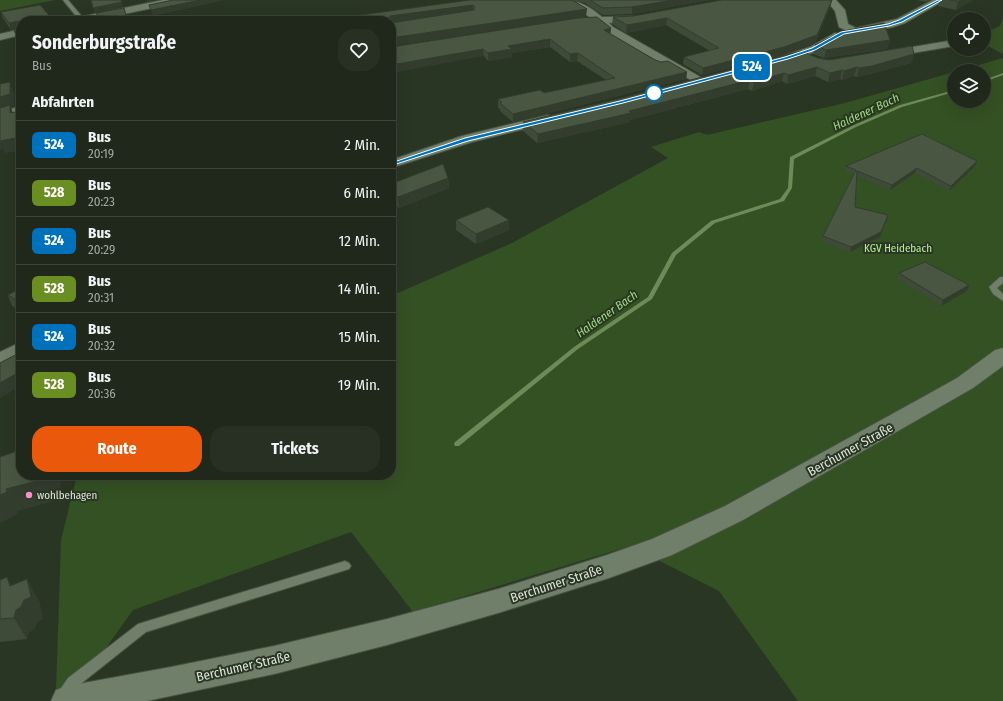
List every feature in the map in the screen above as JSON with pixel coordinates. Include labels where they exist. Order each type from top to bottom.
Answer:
[{"type":"main road","name":"Berchumer Straße","points":[[67,701],[171,682],[274,660],[387,632],[498,601],[609,566],[662,547],[734,513],[931,403],[965,383],[1003,356]]},
{"type":"street","points":[[99,16],[177,0]]},
{"type":"street","points":[[568,0],[592,13],[609,30],[700,81]]},
{"type":"street","points":[[831,0],[840,10],[843,25],[854,31]]},
{"type":"street","points":[[772,62],[814,49],[842,33],[889,25],[901,21],[940,0]]},
{"type":"street","points":[[562,24],[647,16]]},
{"type":"street","points":[[0,37],[16,33]]},
{"type":"street","points":[[882,55],[947,44]]},
{"type":"street","points":[[799,54],[815,61]]},
{"type":"street","points":[[685,85],[714,77]]},
{"type":"street","points":[[0,116],[16,111]]},
{"type":"street","points":[[396,162],[467,139],[560,116]]},
{"type":"street","points":[[0,360],[16,351]]},
{"type":"lane","points":[[64,0],[76,16]]},
{"type":"lane","points":[[1003,279],[993,287],[1003,298]]},
{"type":"lane","points":[[59,701],[73,682],[142,628],[345,566]]},
{"type":"green space","points":[[0,0],[55,0],[0,11]]},
{"type":"green space","points":[[1003,18],[1003,54],[991,48],[991,30],[1000,26]]},
{"type":"green space","name":"KGV Heidebach","points":[[1003,58],[1003,701],[798,701],[719,591],[630,546],[413,612],[351,532],[133,610],[103,652],[56,691],[61,540],[76,480],[396,480],[396,294],[512,243],[668,158],[651,147],[699,132],[707,135],[845,103],[947,74],[947,108],[991,108],[991,64],[982,64]]},
{"type":"building","points":[[91,0],[121,0],[122,2],[93,8]]},
{"type":"building","points":[[173,0],[201,0],[151,10],[149,5]]},
{"type":"building","points":[[470,0],[572,0],[587,9],[396,37],[396,22],[474,10],[475,7],[473,5],[390,16],[353,16]]},
{"type":"building","points":[[590,0],[673,0],[632,7],[603,8]]},
{"type":"building","points":[[722,0],[832,0],[817,35],[784,47],[703,68],[684,57],[719,48],[667,18],[627,25],[613,17],[633,16]]},
{"type":"building","points":[[950,0],[962,0],[958,2]]},
{"type":"building","points":[[40,5],[50,16],[16,16],[16,22],[9,23],[1,12]]},
{"type":"building","points":[[124,8],[126,16],[99,16],[96,13]]},
{"type":"building","points":[[597,17],[611,28],[604,30],[655,60],[661,62],[668,61],[687,72],[513,114],[500,103],[502,102],[498,99],[540,90],[544,93],[615,78],[578,53],[570,54],[550,39],[508,46],[512,49],[488,53],[483,49],[396,64],[396,46],[578,18]]},
{"type":"building","points":[[884,23],[890,40],[826,50],[815,45],[844,31]]},
{"type":"building","points":[[912,46],[914,54],[872,66],[857,67],[830,73],[817,67],[788,75],[784,73],[754,82],[750,80],[629,111],[631,113],[538,134],[523,122],[626,97],[801,51],[818,58],[829,60]]},
{"type":"building","points":[[10,82],[10,94],[0,97],[0,84]]},
{"type":"building","points":[[10,105],[10,113],[16,112],[16,138],[0,141],[0,108]]},
{"type":"building","points":[[922,134],[977,161],[951,186],[917,168],[892,185],[857,171],[855,207],[888,215],[881,232],[851,247],[823,236],[856,170],[846,166]]},
{"type":"building","points":[[443,164],[448,178],[398,197],[396,196],[396,182]]},
{"type":"building","points":[[488,207],[509,220],[476,234],[456,220]]},
{"type":"building","points":[[925,262],[969,285],[943,300],[899,273]]},
{"type":"building","points":[[16,291],[16,300],[8,295]]},
{"type":"building","points":[[16,355],[16,374],[0,383],[0,363]]},
{"type":"building","points":[[16,451],[16,480],[40,480],[6,489],[7,492],[0,495],[0,457]]},
{"type":"building","points":[[7,577],[10,586],[27,579],[31,597],[24,600],[21,607],[16,610],[14,618],[0,619],[0,580]]},
{"type":"waterway","name":"Haldener Bach","points":[[991,78],[1003,74]]},
{"type":"waterway","name":"Haldener Bach","points":[[457,444],[576,348],[650,298],[674,254],[713,222],[782,200],[790,188],[792,158],[855,126],[901,106],[947,93]]},
{"type":"bus line","name":"524","points":[[396,162],[467,139],[621,102],[787,58],[814,49],[842,33],[889,25],[901,21],[940,0]]},
{"type":"place","name":"wohlbehagen","points":[[29,495]]}]
